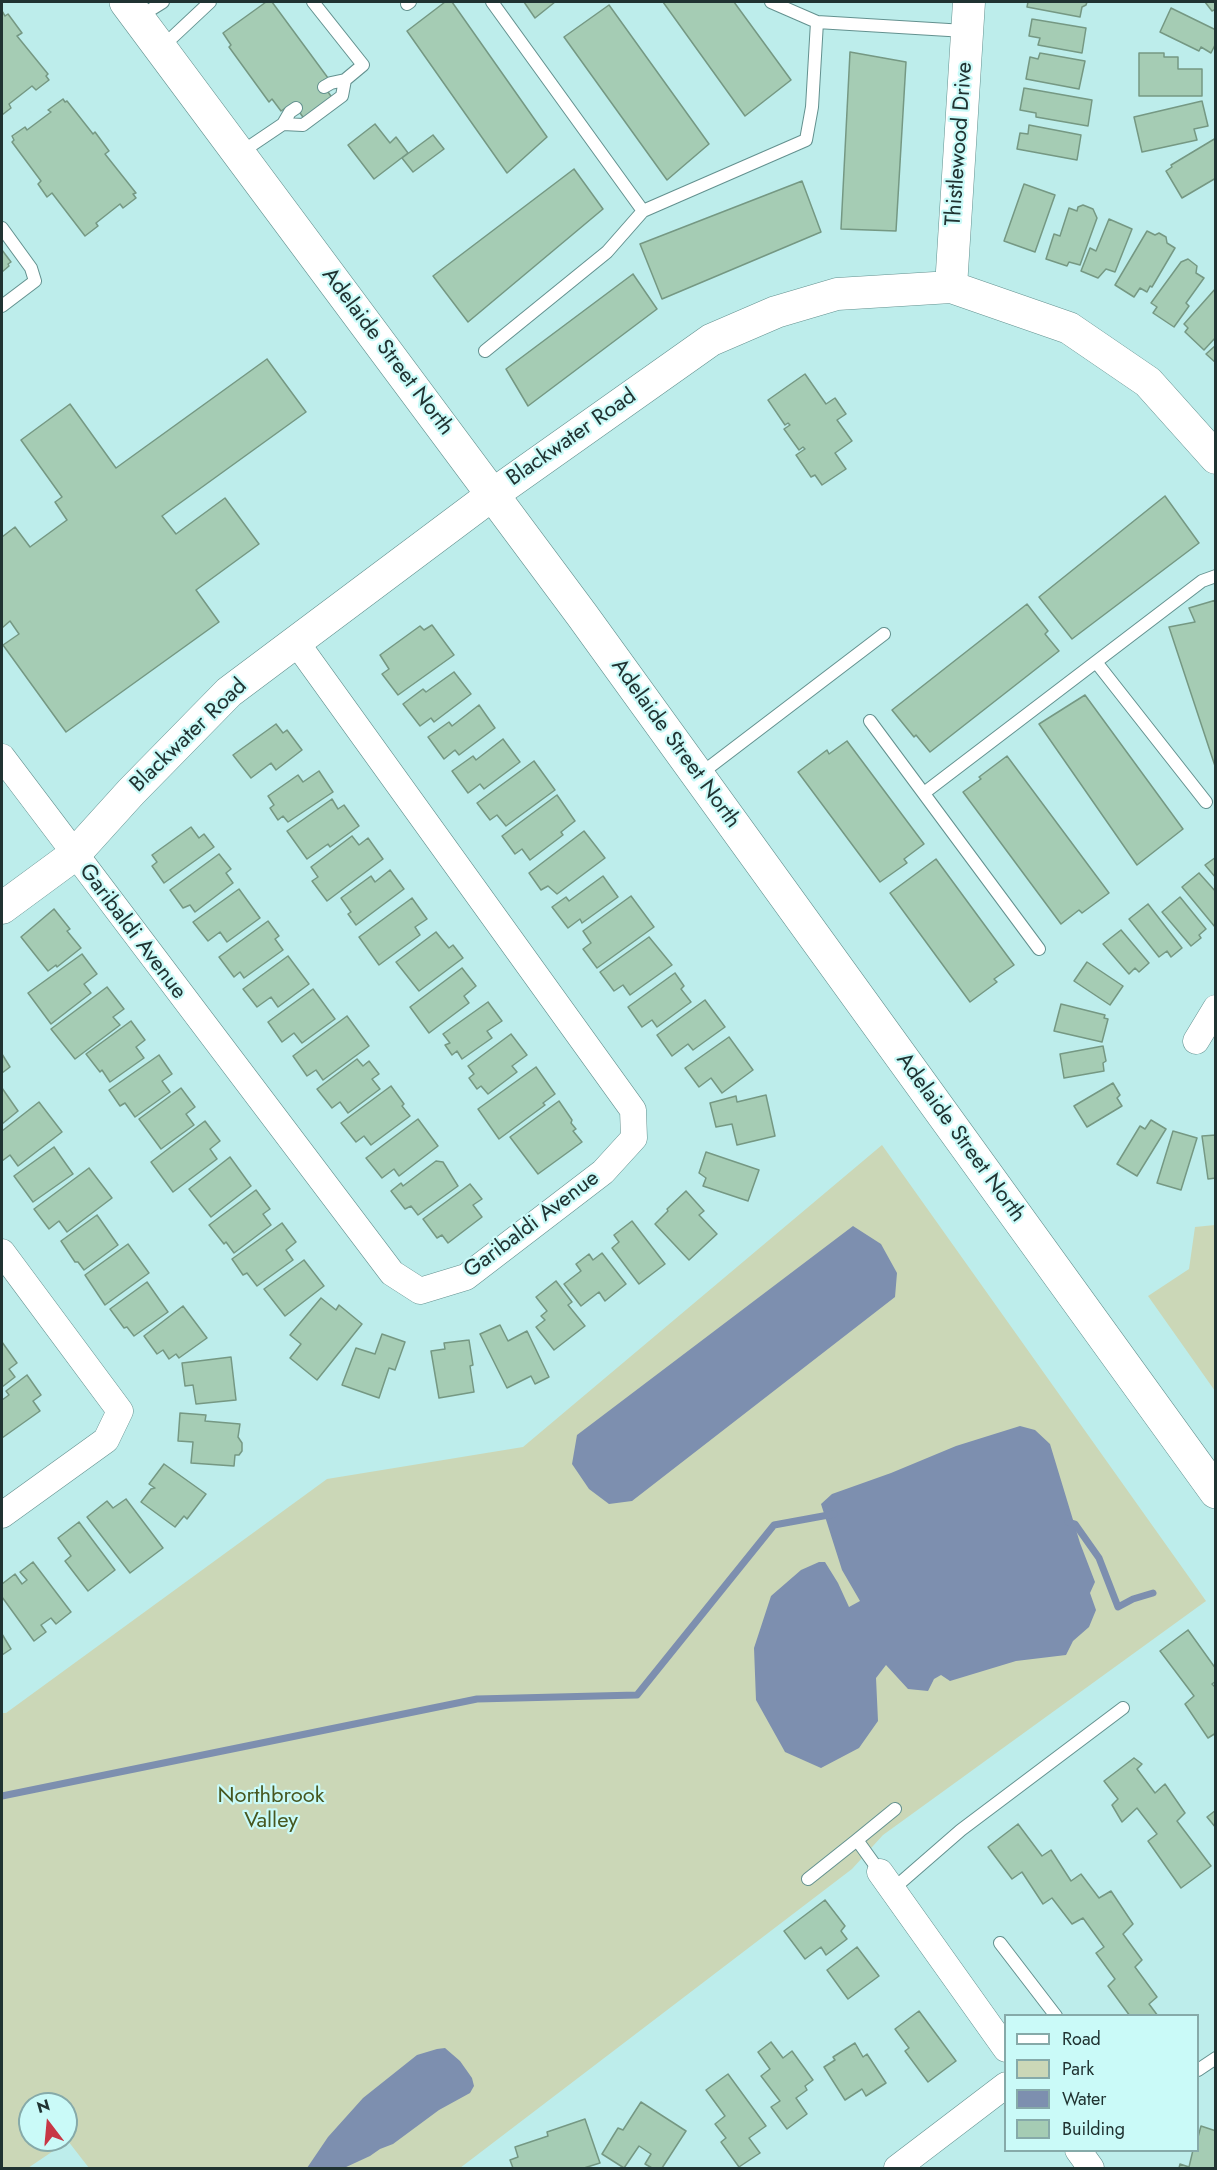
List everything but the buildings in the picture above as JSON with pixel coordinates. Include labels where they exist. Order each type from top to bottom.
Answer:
[{"type":"main road","name":"Adelaide Street North","points":[[142,7],[161,48],[698,776],[1215,1492]]},
{"type":"street","name":"Thistlewood Drive","points":[[951,287],[968,17]]},
{"type":"street","name":"Blackwater Road","points":[[2,908],[74,855],[131,792],[229,692],[492,495],[711,340],[776,312],[837,294],[951,287],[1069,328],[1148,382],[1215,458]]},
{"type":"street","name":"Garibaldi Avenue","points":[[2,757],[392,1273],[420,1291],[466,1278],[603,1172],[634,1138],[633,1110],[296,642]]},
{"type":"street","points":[[1196,1041],[1215,1008]]},
{"type":"street","points":[[2,1251],[120,1411],[106,1440],[2,1515]]},
{"type":"street","points":[[886,1881],[1004,2048]]},
{"type":"street","points":[[897,2169],[1004,2086]]},
{"type":"lane","points":[[161,48],[210,2]]},
{"type":"lane","points":[[312,2],[363,65],[345,80],[324,87]]},
{"type":"lane","points":[[492,2],[643,211]]},
{"type":"lane","points":[[771,2],[817,22],[968,17]]},
{"type":"lane","points":[[485,351],[607,252],[643,211],[806,140],[812,107],[817,22]]},
{"type":"lane","points":[[283,124],[303,125],[342,96],[345,80]]},
{"type":"lane","points":[[239,153],[283,124],[290,112],[296,108]]},
{"type":"lane","points":[[2,228],[31,267],[35,281],[2,306]]},
{"type":"lane","points":[[924,793],[1202,582],[1215,576]]},
{"type":"lane","points":[[698,776],[884,634]]},
{"type":"lane","points":[[1096,662],[1206,802]]},
{"type":"lane","points":[[870,721],[1039,949]]},
{"type":"lane","points":[[857,1840],[886,1881],[961,1830],[1123,1708]]},
{"type":"lane","points":[[808,1879],[895,1809]]},
{"type":"lane","points":[[1000,1943],[1054,2014]]},
{"type":"lane","points":[[1199,2069],[1215,2058]]},
{"type":"green space","name":"Northbrook Valley","points":[[882,1145],[1206,1601],[883,1835],[852,1869],[460,2168],[89,2168],[77,2152],[78,2092],[18,2092],[18,2152],[52,2152],[28,2168],[2,2168],[2,1713],[6,1713],[327,1479],[523,1447]]},
{"type":"green space","points":[[1216,1225],[1215,1391],[1148,1296],[1189,1269],[1195,1227]]},
{"type":"water","points":[[853,1226],[881,1244],[897,1273],[895,1297],[632,1501],[609,1504],[589,1489],[572,1464],[577,1435]]},
{"type":"water","points":[[1020,1426],[1035,1430],[1050,1444],[1080,1543],[1095,1582],[1090,1593],[1096,1610],[1089,1627],[1073,1641],[1066,1655],[1016,1661],[950,1681],[941,1675],[934,1679],[928,1691],[908,1689],[886,1665],[876,1678],[878,1721],[859,1748],[821,1768],[785,1752],[756,1700],[754,1648],[771,1596],[801,1570],[819,1562],[825,1562],[849,1607],[860,1601],[842,1570],[821,1504],[832,1494],[956,1446]]},
{"type":"water","points":[[445,2048],[460,2061],[472,2078],[474,2086],[470,2093],[439,2110],[393,2144],[344,2168],[307,2168],[328,2137],[363,2098],[417,2055]]},
{"type":"waterway","points":[[2,1796],[477,1699],[637,1695],[774,1525],[834,1514]]},
{"type":"waterway","points":[[1068,1522],[1075,1524],[1099,1558],[1118,1607],[1133,1599],[1153,1593]]}]
